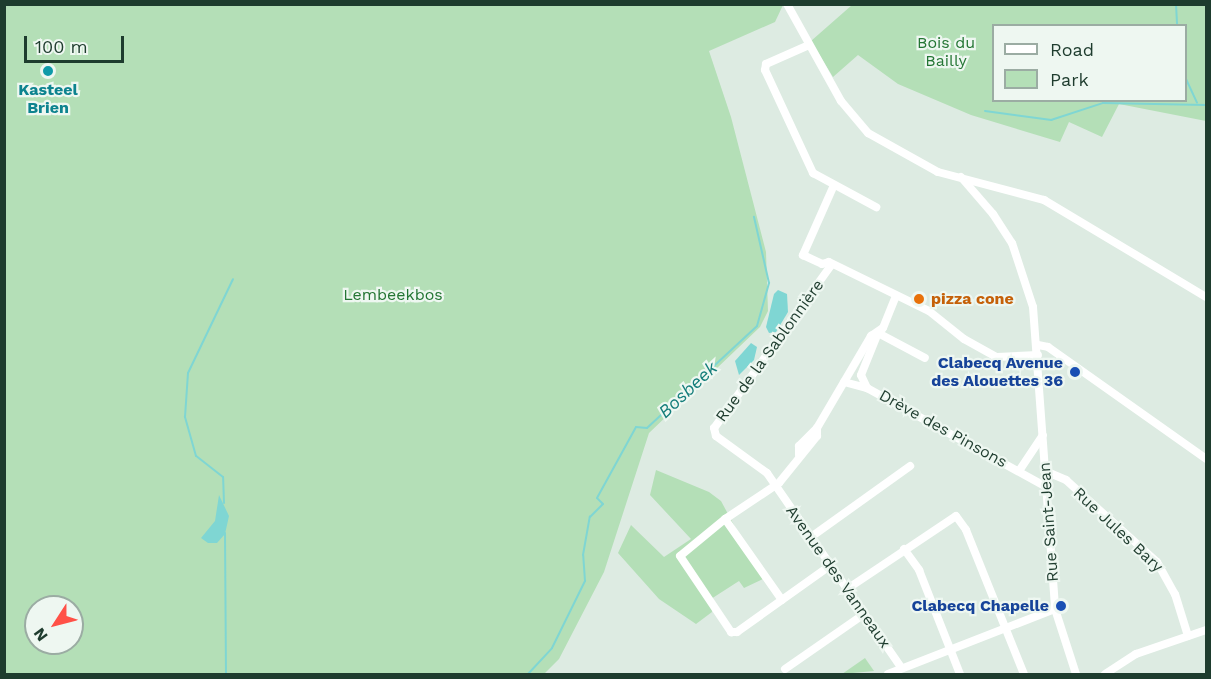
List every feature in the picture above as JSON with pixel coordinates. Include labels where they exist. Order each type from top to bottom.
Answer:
[{"type":"street","name":"Rue Saint-Jean","points":[[787,4],[841,101],[868,133],[912,159],[961,177],[993,214],[1020,258],[1034,307],[1038,345],[1055,609],[1076,675]]},
{"type":"street","points":[[809,45],[766,63],[765,70],[813,173],[876,207]]},
{"type":"street","points":[[961,177],[1044,200],[1206,297]]},
{"type":"street","name":"Rue de la Sablonnière","points":[[832,264],[822,264],[803,255],[802,250],[834,185]]},
{"type":"street","points":[[832,264],[929,311],[964,339],[998,357],[1038,355]]},
{"type":"street","name":"Rue de la Sablonnière","points":[[775,486],[764,470],[716,436],[714,428],[832,264]]},
{"type":"street","points":[[851,370],[861,375],[896,296]]},
{"type":"street","points":[[878,333],[925,358]]},
{"type":"street","points":[[831,565],[737,632],[731,632],[681,561],[680,552],[775,486],[799,455],[799,446],[816,428],[871,336],[878,333]]},
{"type":"street","points":[[1038,345],[1056,353],[1206,459]]},
{"type":"street","points":[[1039,366],[1046,356],[1056,353]]},
{"type":"street","name":"Drève des Pinsons","points":[[861,375],[867,388]]},
{"type":"street","name":"Drève des Pinsons","points":[[844,382],[867,388],[1046,487]]},
{"type":"street","name":"Drève des Pinsons","points":[[1019,471],[1043,435]]},
{"type":"street","points":[[811,537],[910,466]]},
{"type":"street","name":"Rue Jules Bary","points":[[1045,471],[1066,480],[1157,562],[1175,594],[1188,636]]},
{"type":"street","name":"Avenue des Vanneaux","points":[[775,486],[902,667]]},
{"type":"street","points":[[847,589],[956,516],[966,530],[1024,675]]},
{"type":"street","points":[[725,519],[782,600]]},
{"type":"street","points":[[904,549],[919,570],[960,675]]},
{"type":"street","points":[[888,675],[902,667],[1055,609]]},
{"type":"street","points":[[784,669],[864,614]]},
{"type":"street","points":[[1105,675],[1136,654],[1206,630]]},
{"type":"green space","name":"Lembeekbos","points":[[4,5],[783,5],[775,22],[709,51],[731,117],[766,252],[768,311],[760,327],[649,433],[604,572],[559,659],[544,674],[5,674]]},
{"type":"green space","name":"Bois du Bailly","points":[[852,5],[1206,5],[1206,121],[1119,104],[1102,137],[1069,122],[1060,142],[971,115],[898,84],[858,55],[833,77],[811,41]]},
{"type":"green space","points":[[656,470],[709,492],[721,501],[763,579],[744,588],[739,581],[711,599],[712,612],[696,624],[659,599],[618,553],[631,525],[664,557],[691,539],[650,495]]},
{"type":"green space","points":[[865,658],[874,671],[842,674]]},
{"type":"water","points":[[778,290],[787,294],[788,312],[776,332],[769,333],[766,327],[774,294]]},
{"type":"water","points":[[751,343],[757,347],[754,360],[739,375],[735,361]]},
{"type":"water","points":[[219,495],[229,516],[225,534],[217,543],[208,543],[201,538],[215,521]]},
{"type":"waterway","points":[[1176,4],[1177,24]]},
{"type":"waterway","points":[[1187,81],[1197,103]]},
{"type":"waterway","points":[[985,111],[1051,120],[1103,103],[1206,105]]},
{"type":"waterway","name":"Bosbeek","points":[[528,674],[552,648],[585,581],[583,555],[590,517],[603,504],[597,498],[636,427],[647,428],[757,326],[769,283],[754,217]]},
{"type":"waterway","points":[[224,503],[223,477],[196,456],[185,417],[188,373],[233,279]]},
{"type":"waterway","points":[[225,533],[226,674]]},
{"type":"place","name":"Kasteel Brien","points":[[48,71]]},
{"type":"place","name":"pizza cone","points":[[919,299]]},
{"type":"place","name":"Clabecq Avenue des Alouettes 36","points":[[1075,372]]},
{"type":"place","name":"Clabecq Chapelle","points":[[1061,606]]}]
